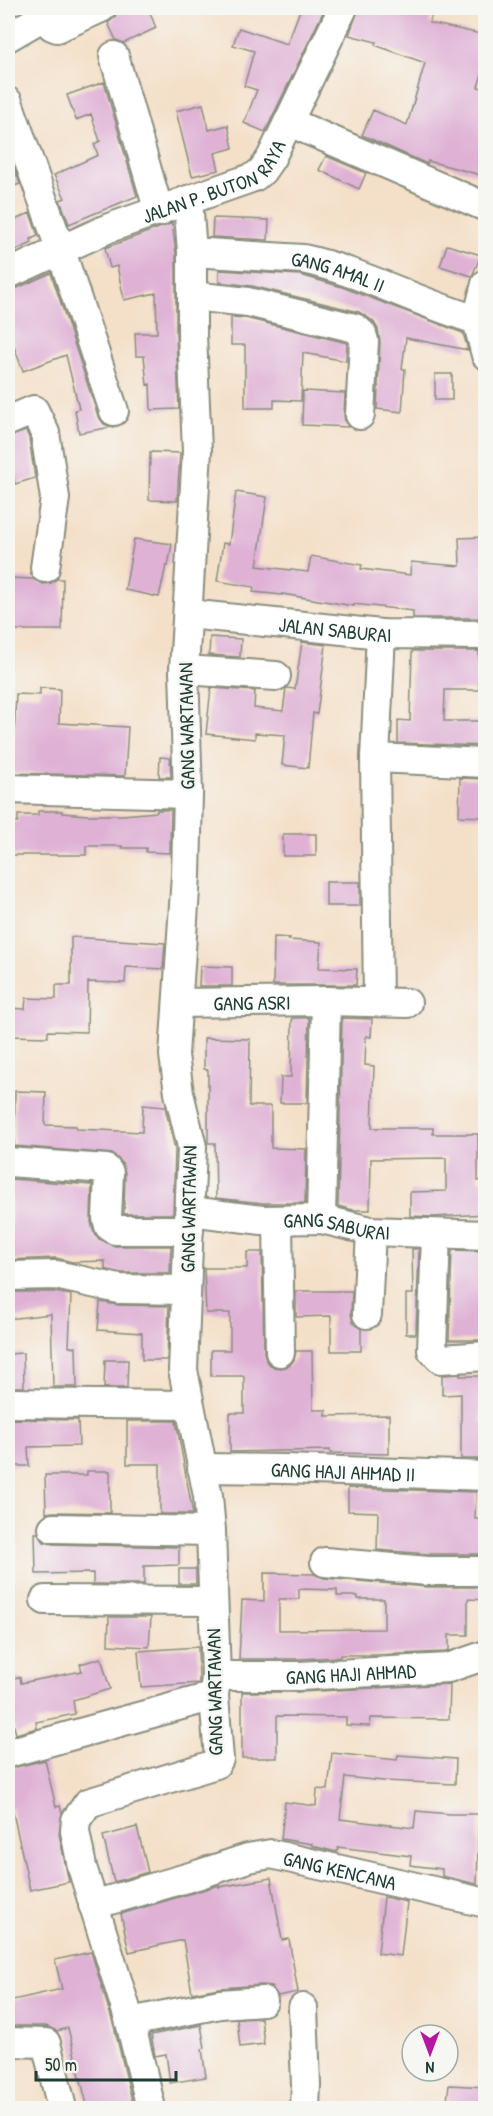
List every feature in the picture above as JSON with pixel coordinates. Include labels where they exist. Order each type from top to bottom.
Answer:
[{"type":"street","points":[[8,37],[45,11],[52,26],[57,28],[101,8]]},
{"type":"street","name":"JALAN P. BUTON RAYA","points":[[8,274],[109,228],[254,177],[267,164],[343,8]]},
{"type":"street","points":[[114,56],[159,212]]},
{"type":"street","points":[[8,102],[62,251],[114,411]]},
{"type":"street","points":[[289,122],[486,207]]},
{"type":"street","name":"GANG WARTAWAN","points":[[151,2109],[130,2022],[82,1867],[75,1831],[78,1814],[88,1803],[216,1764],[219,1752],[208,1496],[183,1370],[192,1147],[179,1093],[174,1055],[186,875],[188,794],[184,670],[197,451],[192,252],[188,200]]},
{"type":"street","name":"GANG AMAL II","points":[[192,252],[314,261],[344,269],[456,314],[477,320]]},
{"type":"street","points":[[485,353],[477,320],[486,284]]},
{"type":"street","points":[[192,296],[248,302],[355,328],[362,334],[364,341],[360,415]]},
{"type":"street","points":[[8,421],[34,410],[45,434],[55,498],[45,568]]},
{"type":"street","name":"JALAN SABURAI","points":[[188,614],[381,634],[486,635]]},
{"type":"street","points":[[378,1002],[375,758],[381,634]]},
{"type":"street","points":[[184,670],[276,676]]},
{"type":"street","points":[[375,758],[486,763]]},
{"type":"street","points":[[8,789],[188,794]]},
{"type":"street","points":[[321,1219],[326,1001]]},
{"type":"street","name":"GANG ASRI","points":[[178,1003],[326,1001],[407,1003]]},
{"type":"street","name":"GANG SABURAI","points":[[8,1162],[106,1169],[109,1173],[107,1218],[109,1226],[115,1230],[190,1221],[321,1219],[371,1231],[486,1235]]},
{"type":"street","points":[[278,1221],[280,1352]]},
{"type":"street","points":[[367,1314],[371,1231]]},
{"type":"street","points":[[436,1233],[432,1350],[441,1359],[486,1356]]},
{"type":"street","points":[[8,1276],[56,1275],[118,1289],[186,1290]]},
{"type":"street","points":[[8,1403],[189,1405]]},
{"type":"street","name":"GANG HAJI AHMAD II","points":[[202,1468],[486,1476]]},
{"type":"street","points":[[53,1528],[211,1531]]},
{"type":"street","points":[[325,1562],[428,1571],[486,1571]]},
{"type":"street","points":[[45,1600],[213,1601]]},
{"type":"street","name":"GANG HAJI AHMAD","points":[[8,1753],[215,1686],[299,1676],[448,1668],[486,1655]]},
{"type":"street","name":"GANG KENCANA","points":[[93,1905],[248,1858],[271,1854],[486,1903]]},
{"type":"street","points":[[130,2022],[220,2004],[263,2001]]},
{"type":"street","points":[[303,2008],[305,2109]]},
{"type":"street","points":[[8,2042],[46,2043],[62,2109]]},
{"type":"building","points":[[117,8],[148,8],[156,28],[124,43],[116,40],[108,23],[115,17]]},
{"type":"building","points":[[301,8],[325,8],[265,132],[244,123],[257,90],[244,86],[254,51],[233,45],[239,28],[287,44]]},
{"type":"building","points":[[359,8],[409,8],[432,15],[429,23],[486,35],[486,61],[478,87],[486,89],[486,158],[481,175],[428,161],[427,164],[362,135],[373,110],[407,125],[425,63],[375,45],[376,42],[349,35]]},
{"type":"building","points":[[104,82],[137,196],[69,224],[60,200],[65,198],[54,175],[98,155],[94,144],[100,141],[91,114],[76,120],[67,95]]},
{"type":"building","points":[[203,104],[209,130],[228,125],[233,148],[215,153],[219,170],[192,176],[176,111]]},
{"type":"building","points":[[8,150],[20,184],[8,188]]},
{"type":"building","points":[[326,156],[366,173],[359,189],[319,170]]},
{"type":"building","points":[[30,213],[38,236],[31,239],[32,243],[8,254],[8,223]]},
{"type":"building","points":[[213,218],[269,220],[268,240],[212,237]]},
{"type":"building","points":[[172,223],[176,253],[179,409],[151,410],[150,384],[147,385],[144,356],[136,356],[135,333],[157,333],[156,293],[124,300],[117,266],[110,268],[105,248]]},
{"type":"building","points":[[447,245],[481,255],[472,276],[440,266]]},
{"type":"building","points":[[219,270],[300,275],[342,287],[463,333],[468,350],[406,338],[402,369],[405,369],[402,412],[377,409],[380,342],[378,329],[373,321],[359,312],[252,286],[219,282]]},
{"type":"building","points":[[51,273],[98,416],[104,424],[112,427],[79,433],[75,410],[79,409],[66,355],[23,371],[8,330],[8,290]]},
{"type":"building","points":[[231,317],[245,318],[347,343],[346,361],[303,353],[301,401],[274,400],[274,408],[245,408],[245,345],[231,345]]},
{"type":"building","points":[[435,374],[452,374],[452,400],[435,400]]},
{"type":"building","points":[[303,391],[345,393],[344,415],[349,427],[302,425]]},
{"type":"building","points":[[26,431],[35,478],[15,484],[8,457],[8,437]]},
{"type":"building","points":[[150,452],[180,453],[177,501],[149,500]]},
{"type":"building","points":[[236,492],[267,497],[257,566],[308,572],[311,556],[362,565],[361,569],[410,575],[411,562],[460,566],[459,538],[486,537],[486,618],[413,618],[413,611],[354,604],[354,606],[282,594],[253,592],[254,587],[217,581],[223,543],[229,544]]},
{"type":"building","points":[[134,539],[172,544],[159,597],[125,590]]},
{"type":"building","points":[[8,578],[33,579],[43,584],[63,579],[62,630],[8,630]]},
{"type":"building","points":[[210,637],[241,639],[240,657],[209,655]]},
{"type":"building","points":[[302,642],[326,645],[317,714],[313,713],[308,768],[282,765],[285,735],[255,733],[255,739],[206,734],[211,688],[255,691],[254,708],[283,711],[286,688],[295,689]]},
{"type":"building","points":[[412,651],[479,651],[479,690],[445,690],[444,721],[486,721],[486,746],[398,743],[398,720],[410,721]]},
{"type":"building","points":[[40,688],[60,689],[59,723],[128,727],[125,776],[8,773],[9,738],[14,738],[16,694],[40,695]]},
{"type":"building","points":[[160,757],[170,758],[171,777],[159,777]]},
{"type":"building","points":[[460,778],[486,779],[486,817],[459,816]]},
{"type":"building","points":[[157,810],[171,810],[170,853],[146,852],[146,848],[122,848],[122,846],[86,846],[86,855],[8,855],[8,822],[18,822],[18,815],[38,815],[38,811],[62,811],[62,813],[87,815],[122,815],[157,812]]},
{"type":"building","points":[[283,834],[316,834],[316,856],[283,856]]},
{"type":"building","points":[[326,882],[360,882],[360,906],[326,906]]},
{"type":"building","points":[[71,937],[165,943],[163,969],[126,967],[125,983],[88,982],[87,1032],[48,1031],[48,1037],[8,1036],[8,1008],[25,1009],[26,998],[56,999],[56,985],[71,985]]},
{"type":"building","points":[[274,937],[321,942],[319,968],[357,969],[356,985],[273,985]]},
{"type":"building","points":[[200,966],[232,967],[232,986],[199,986]]},
{"type":"building","points":[[292,1018],[309,1018],[307,1103],[280,1103],[281,1077],[291,1077]]},
{"type":"building","points":[[342,1018],[372,1019],[371,1037],[366,1036],[365,1065],[374,1066],[372,1128],[433,1128],[433,1134],[478,1134],[478,1181],[486,1180],[486,1214],[410,1216],[410,1192],[446,1191],[446,1158],[371,1159],[370,1210],[353,1210],[338,1206]]},
{"type":"building","points":[[204,1038],[250,1039],[249,1106],[271,1106],[271,1148],[306,1149],[305,1203],[263,1203],[216,1198],[215,1143],[208,1143],[208,1070],[204,1069]]},
{"type":"building","points":[[15,1091],[46,1092],[45,1125],[76,1126],[76,1129],[142,1132],[143,1105],[165,1107],[175,1149],[173,1214],[124,1214],[125,1173],[122,1163],[113,1154],[14,1146]]},
{"type":"building","points":[[11,1179],[92,1185],[91,1222],[93,1231],[99,1239],[115,1246],[171,1246],[170,1273],[121,1273],[105,1269],[105,1261],[72,1262],[56,1258],[8,1260]]},
{"type":"building","points":[[412,1249],[419,1249],[416,1334],[406,1334],[406,1294],[413,1294]]},
{"type":"building","points":[[452,1250],[486,1251],[483,1340],[449,1340]]},
{"type":"building","points":[[247,1252],[262,1252],[266,1361],[273,1367],[281,1368],[289,1366],[294,1360],[296,1351],[312,1351],[313,1410],[326,1410],[326,1416],[389,1415],[389,1454],[330,1453],[330,1450],[230,1452],[230,1413],[244,1413],[244,1376],[211,1376],[211,1350],[230,1350],[230,1313],[206,1313],[204,1268],[247,1268]]},
{"type":"building","points":[[296,1291],[352,1291],[351,1314],[353,1322],[361,1329],[361,1351],[331,1351],[331,1316],[296,1317]]},
{"type":"building","points":[[8,1292],[54,1292],[71,1295],[69,1347],[76,1347],[77,1387],[53,1387],[51,1314],[8,1319]]},
{"type":"building","points":[[100,1302],[119,1305],[169,1306],[167,1360],[142,1360],[142,1333],[98,1330]]},
{"type":"building","points":[[23,1353],[24,1387],[8,1387],[8,1354]]},
{"type":"building","points":[[105,1360],[128,1360],[127,1388],[104,1388]]},
{"type":"building","points":[[460,1374],[460,1376],[481,1376],[481,1422],[485,1422],[486,1459],[461,1459],[461,1394],[442,1395],[442,1375]]},
{"type":"building","points":[[8,1419],[78,1420],[79,1446],[28,1447],[29,1466],[8,1466]]},
{"type":"building","points":[[127,1421],[176,1421],[193,1514],[160,1514],[160,1464],[127,1464]]},
{"type":"building","points":[[87,1471],[110,1471],[110,1513],[46,1513],[45,1475],[87,1475]]},
{"type":"building","points":[[348,1488],[476,1492],[475,1519],[486,1519],[486,1554],[429,1554],[377,1550],[378,1512],[348,1511]]},
{"type":"building","points":[[35,1533],[38,1533],[44,1542],[53,1544],[179,1547],[179,1565],[144,1566],[144,1584],[93,1584],[93,1573],[36,1574]]},
{"type":"building","points":[[179,1569],[196,1569],[196,1584],[179,1584]]},
{"type":"building","points":[[264,1573],[314,1574],[324,1578],[427,1587],[486,1587],[486,1600],[468,1599],[468,1635],[449,1635],[449,1650],[445,1652],[340,1655],[340,1657],[299,1659],[239,1659],[242,1600],[264,1601]],"holes":[[[299,1589],[337,1590],[337,1596],[384,1599],[384,1629],[279,1630],[279,1599],[299,1599]]]},
{"type":"building","points":[[109,1617],[151,1617],[149,1647],[108,1645]]},
{"type":"building","points":[[198,1647],[199,1683],[141,1687],[138,1651]]},
{"type":"building","points":[[101,1658],[110,1689],[73,1700],[75,1714],[36,1722],[37,1728],[16,1734],[14,1726],[8,1727],[8,1679],[20,1677],[21,1683],[82,1671],[80,1664]]},
{"type":"building","points":[[450,1684],[449,1719],[371,1718],[370,1726],[346,1725],[346,1717],[277,1716],[277,1758],[242,1758],[242,1692],[300,1692]]},
{"type":"building","points":[[332,1753],[397,1760],[398,1755],[456,1759],[455,1784],[345,1777],[340,1819],[414,1828],[416,1811],[479,1814],[477,1884],[442,1876],[442,1869],[410,1865],[411,1856],[338,1847],[337,1852],[312,1846],[312,1844],[281,1839],[285,1802],[316,1806],[317,1789],[328,1790]]},
{"type":"building","points":[[45,1760],[56,1807],[60,1806],[62,1813],[59,1834],[69,1882],[30,1890],[12,1808],[8,1809],[8,1769]]},
{"type":"building","points":[[137,1827],[148,1872],[114,1882],[103,1836]]},
{"type":"building","points":[[271,1878],[282,1940],[289,1939],[298,1992],[278,1996],[271,1986],[262,1985],[219,1988],[192,1993],[183,1940],[129,1952],[121,1914],[219,1885],[219,1887]]},
{"type":"building","points":[[384,1897],[407,1902],[401,1956],[378,1953]]},
{"type":"building","points":[[91,1952],[114,2026],[134,2109],[88,2109],[68,2028],[57,2031],[46,2026],[8,2026],[8,2001],[62,1989],[55,1960]]},
{"type":"building","points":[[261,2018],[264,2044],[240,2047],[237,2019]]},
{"type":"building","points":[[201,2025],[206,2077],[170,2083],[166,2054],[155,2056],[151,2035]]},
{"type":"building","points":[[449,2085],[486,2087],[486,2109],[446,2109]]}]
